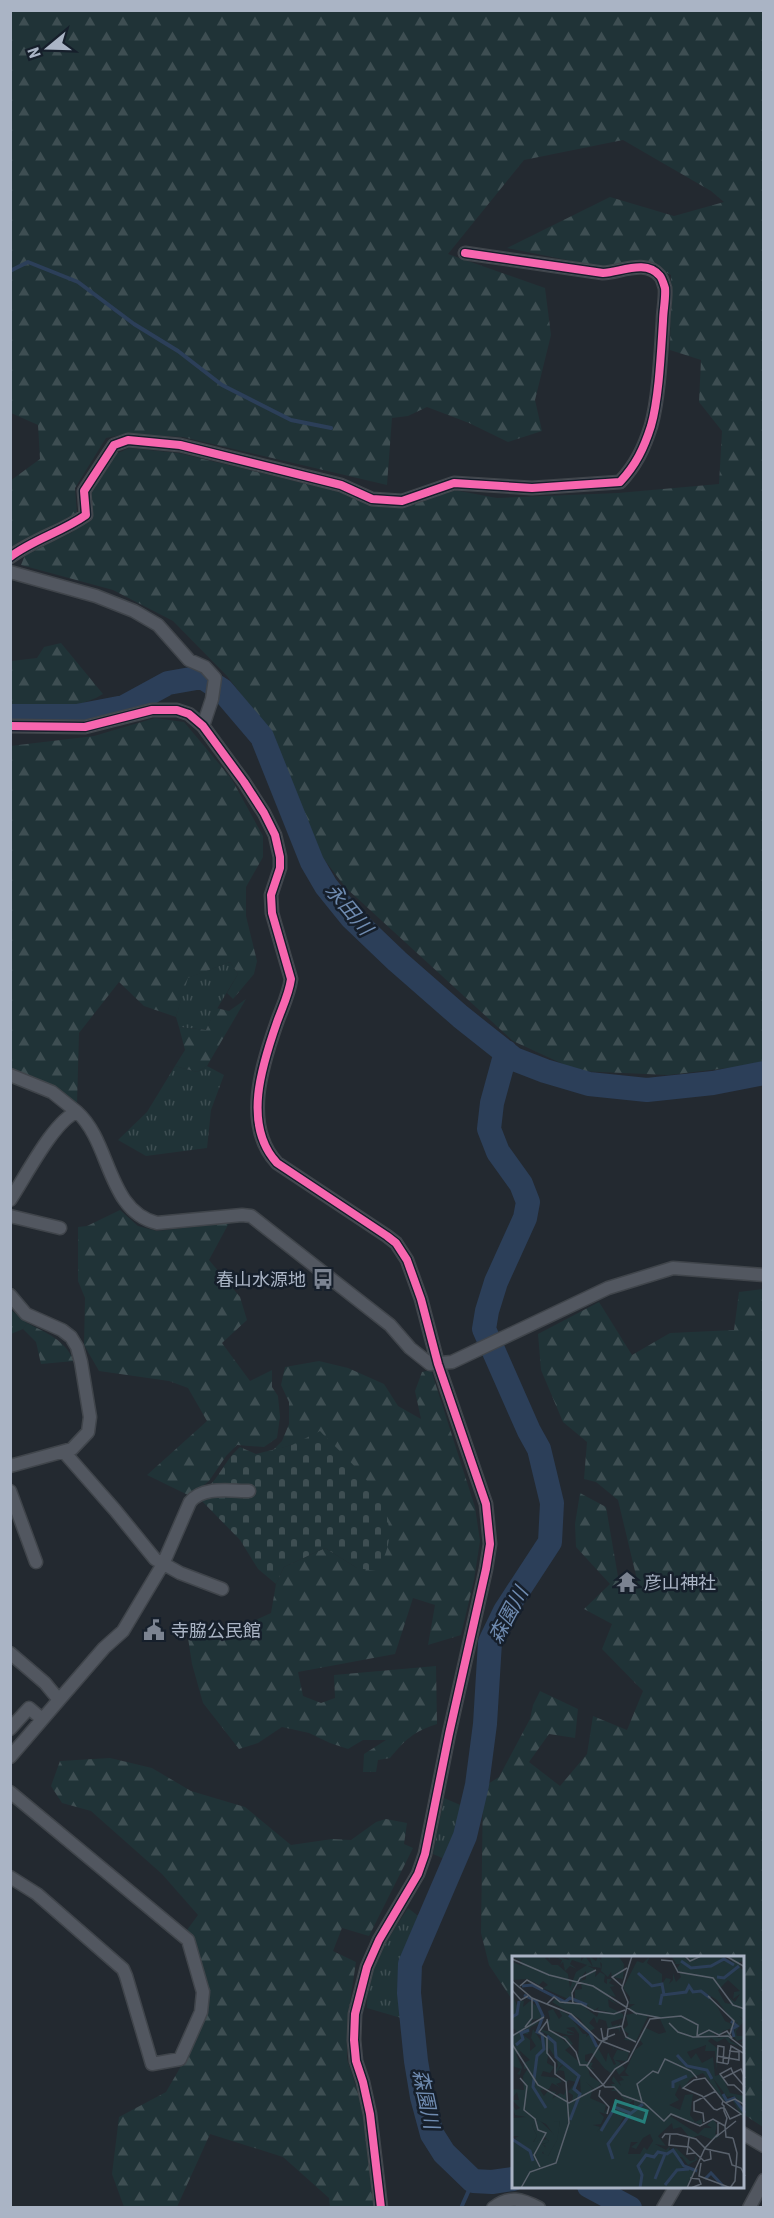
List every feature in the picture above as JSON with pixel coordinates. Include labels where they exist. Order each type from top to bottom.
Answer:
[{"type":"street","points":[[10,557],[26,546],[70,526],[86,515],[84,491],[114,445],[128,440],[180,445],[341,485],[372,499],[402,501],[454,483],[532,488],[620,482],[633,468],[652,424],[665,288],[661,276],[649,268],[637,267],[603,273],[465,253]]},
{"type":"street","points":[[10,572],[96,596],[134,611],[158,625],[189,660],[205,667],[214,678],[212,699],[203,726]]},
{"type":"street","points":[[10,726],[84,726],[165,709],[189,714],[203,726],[264,813],[275,836],[280,857],[271,895],[272,913],[291,978],[290,989],[259,1083],[259,1122],[266,1146],[270,1155],[287,1171],[396,1243],[407,1260],[421,1299],[438,1364],[486,1504],[490,1544],[425,1854],[418,1874],[379,1940],[367,1967],[355,2014],[356,2061],[370,2114],[381,2208]]},
{"type":"street","points":[[10,1075],[52,1092],[77,1112],[93,1132],[102,1155],[126,1201],[141,1217],[158,1223],[251,1216],[390,1325],[421,1359],[430,1364],[452,1362],[608,1288],[673,1268],[764,1275]]},
{"type":"street","points":[[10,1200],[66,1117],[77,1112]]},
{"type":"street","points":[[10,1216],[60,1228]]},
{"type":"street","points":[[10,1295],[26,1314],[62,1330],[77,1347],[90,1425],[85,1437],[64,1452],[22,1461],[10,1466]]},
{"type":"street","points":[[64,1452],[116,1510],[147,1550],[163,1564],[222,1589]]},
{"type":"street","points":[[10,1491],[36,1562]]},
{"type":"street","points":[[10,1757],[104,1648],[123,1631],[163,1564],[190,1502],[196,1495],[213,1491],[249,1491]]},
{"type":"street","points":[[10,1653],[45,1683],[58,1700]]},
{"type":"street","points":[[12,1724],[29,1708],[42,1719]]},
{"type":"street","points":[[10,1792],[188,1940],[203,1992],[201,2012],[180,2059],[152,2064],[123,1970],[37,1894],[10,1877]]},
{"type":"street","points":[[744,2134],[764,2146]]},
{"type":"street","points":[[748,2208],[764,2180]]},
{"type":"street","points":[[663,2208],[675,2188]]},
{"type":"street","points":[[493,2208],[502,2200],[518,2199],[539,2208]]},
{"type":"green space","points":[[11,11],[763,11],[763,1064],[668,1075],[578,1071],[513,1041],[346,888],[320,854],[273,735],[227,676],[173,621],[113,590],[21,565],[25,555],[71,533],[90,519],[90,493],[114,455],[129,448],[178,453],[336,491],[367,504],[403,508],[454,490],[497,498],[618,493],[719,484],[722,431],[699,402],[701,360],[670,350],[671,275],[642,260],[602,267],[507,248],[610,197],[674,216],[724,202],[711,191],[623,140],[524,160],[448,254],[545,288],[551,335],[535,400],[542,431],[508,442],[469,423],[427,407],[408,416],[392,418],[387,485],[183,437],[125,434],[106,438],[75,488],[77,513],[17,543],[11,549],[10,481],[40,459],[38,425],[11,413]]},
{"type":"green space","points":[[61,643],[103,694],[70,706],[11,706],[11,661],[37,658],[44,647]]},
{"type":"green space","points":[[155,718],[184,722],[231,778],[263,836],[263,857],[246,887],[246,916],[257,961],[254,974],[233,999],[227,993],[238,974],[230,962],[188,978],[176,1017],[144,1006],[119,982],[79,1033],[77,1105],[11,1070],[10,746],[94,736]]},
{"type":"green space","points":[[230,962],[238,974],[206,1030],[179,1027],[176,1017],[187,978]]},
{"type":"green space","points":[[246,999],[207,1066],[197,1072],[175,1066],[185,1050],[179,1027],[206,1030],[216,1008],[229,1011]]},
{"type":"green space","points":[[175,1066],[197,1072],[207,1066],[224,1075],[211,1110],[207,1148],[146,1156],[118,1140],[147,1112]]},
{"type":"green space","points":[[120,1210],[138,1226],[157,1231],[229,1223],[209,1260],[240,1297],[247,1320],[222,1343],[250,1381],[272,1370],[272,1387],[278,1396],[280,1417],[277,1438],[264,1447],[237,1445],[226,1456],[209,1481],[190,1496],[147,1475],[207,1421],[188,1388],[169,1381],[99,1371],[84,1345],[85,1298],[78,1281],[78,1227],[87,1226]]},
{"type":"green space","points":[[764,1289],[763,2127],[744,2115],[744,1956],[512,1956],[512,2000],[489,1965],[481,1933],[483,1787],[499,1777],[530,1719],[533,1705],[540,1691],[578,1709],[575,1738],[549,1734],[529,1762],[560,1786],[587,1754],[593,1716],[627,1730],[643,1691],[602,1649],[612,1624],[584,1609],[610,1584],[576,1547],[575,1524],[580,1493],[606,1507],[621,1594],[639,1588],[618,1500],[596,1482],[584,1479],[587,1442],[563,1422],[541,1370],[538,1334],[599,1302],[632,1355],[670,1333],[734,1330],[739,1292]]},
{"type":"green space","points":[[10,1309],[27,1323],[23,1329],[11,1334]]},
{"type":"green space","points":[[27,1323],[60,1342],[74,1361],[41,1364],[36,1342],[23,1329]]},
{"type":"green space","points":[[319,1361],[348,1368],[384,1384],[398,1406],[421,1419],[415,1391],[422,1372],[431,1370],[475,1507],[480,1541],[474,1580],[461,1635],[428,1645],[435,1605],[413,1598],[395,1654],[298,1672],[303,1696],[321,1703],[335,1698],[334,1675],[436,1666],[437,1724],[410,1737],[390,1758],[378,1760],[376,1772],[363,1772],[364,1754],[386,1740],[363,1740],[348,1749],[309,1733],[282,1727],[258,1743],[239,1749],[203,1703],[192,1664],[188,1638],[217,1638],[271,1613],[276,1584],[284,1567],[325,1548],[357,1568],[292,1445],[273,1450],[282,1441],[289,1424],[289,1402],[281,1385],[285,1367]]},
{"type":"green space","points":[[320,1431],[350,1461],[377,1494],[385,1512],[389,1531],[387,1550],[376,1571],[357,1568],[325,1548],[284,1567],[276,1584],[258,1569],[240,1540],[197,1496],[211,1484],[240,1447],[256,1454],[292,1445]]},
{"type":"green space","points":[[110,1758],[152,1768],[191,1791],[245,1807],[291,1845],[332,1839],[351,1840],[376,1822],[386,1819],[407,1823],[404,1844],[413,1848],[369,1936],[342,1928],[333,1951],[356,1962],[348,2015],[347,2059],[370,2130],[374,2207],[330,2207],[329,2198],[283,2157],[210,2134],[177,2207],[124,2207],[112,2174],[119,2117],[166,2092],[199,2035],[209,1994],[187,1930],[198,1915],[162,1874],[91,1811],[62,1803],[51,1786],[60,1761]]},
{"type":"green space","points":[[444,1798],[465,1807],[449,1861],[433,1854]]},
{"type":"green space","points":[[408,1908],[422,1919],[401,1972],[401,2018],[367,2008],[374,1967]]},
{"type":"waterway","points":[[10,271],[28,262],[78,282],[134,324],[178,351],[222,385],[291,420],[331,428]]},
{"type":"waterway","name":"永田川","points":[[10,716],[77,716],[124,707],[168,683],[202,677],[222,690],[262,737],[312,862],[326,886],[351,917],[461,1017],[514,1059],[589,1084],[647,1090],[713,1083],[764,1073]]},
{"type":"waterway","name":"森園川","points":[[506,1052],[492,1103],[489,1129],[498,1152],[521,1184],[528,1202],[525,1218],[496,1282],[484,1329],[539,1449],[552,1503],[550,1542],[505,1611],[490,1642],[485,1724],[477,1785],[465,1836],[410,1964],[409,1993],[416,2061],[422,2097],[432,2134],[444,2153],[473,2181],[492,2182],[512,2179]]},
{"type":"waterway","points":[[461,2208],[473,2181]]},
{"type":"waterway","name":"森園川","points":[[593,2188],[630,2208]]},
{"type":"cycle path","points":[[10,557],[86,515],[84,491],[114,445],[128,440],[180,445],[341,485],[372,499],[402,501],[454,483],[532,488],[620,482],[639,456],[654,415],[665,296],[661,277],[654,271],[641,267],[603,273],[465,253]]},
{"type":"cycle path","points":[[10,726],[85,727],[152,710],[177,710],[189,714],[203,726],[264,813],[275,835],[280,857],[280,868],[271,895],[272,913],[291,979],[261,1075],[258,1094],[260,1131],[266,1148],[277,1163],[387,1236],[396,1243],[407,1260],[421,1299],[438,1364],[486,1504],[490,1544],[486,1569],[425,1854],[418,1874],[379,1940],[367,1967],[355,2014],[356,2061],[370,2114],[381,2208]]},
{"type":"place","name":"春山水源地","points":[[323,1279]]},
{"type":"place","name":"彦山神社","points":[[627,1582]]},
{"type":"place","name":"寺脇公民館","points":[[154,1630]]}]
